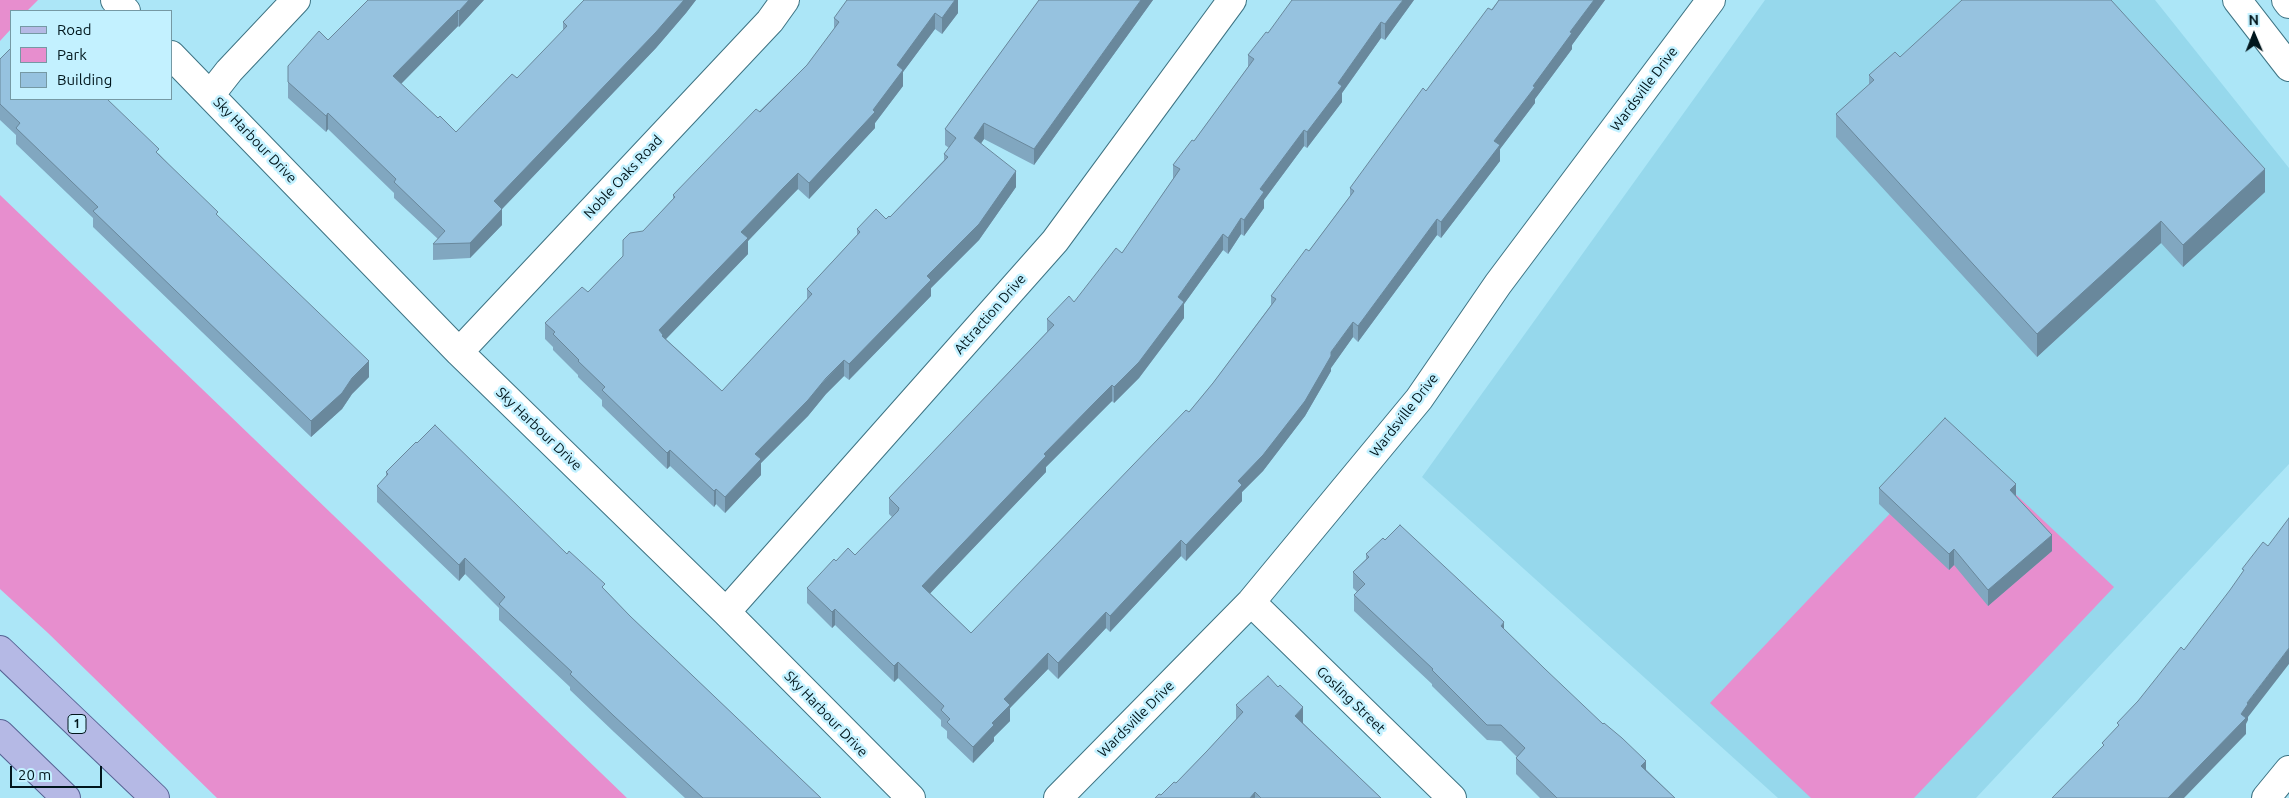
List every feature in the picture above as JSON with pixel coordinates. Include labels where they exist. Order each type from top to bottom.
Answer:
[{"type":"main road","name":"1","points":[[0,650],[155,798]]},
{"type":"main road","points":[[0,734],[66,798]]},
{"type":"street","points":[[115,0],[125,10]]},
{"type":"street","points":[[211,94],[229,71],[296,0]]},
{"type":"street","name":"Noble Oaks Road","points":[[460,352],[770,21],[785,0]]},
{"type":"street","name":"Attraction Drive","points":[[726,612],[1054,241],[1232,0]]},
{"type":"street","name":"Wardsville Drive","points":[[1058,798],[1251,602],[1419,399],[1498,284],[1711,0]]},
{"type":"street","points":[[2237,0],[2289,67]]},
{"type":"street","points":[[2286,0],[2289,4]]},
{"type":"street","name":"Sky Harbour Drive","points":[[172,56],[460,352],[726,612],[911,798]]},
{"type":"street","name":"Gosling Street","points":[[1251,602],[1452,798]]},
{"type":"street","points":[[2266,798],[2289,770]]},
{"type":"shaded area","points":[[1765,0],[2155,0],[2289,168],[2289,464],[1976,798],[1778,798],[1422,477]]},
{"type":"green space","points":[[0,0],[38,0],[28,10],[10,10],[10,30],[0,41]]},
{"type":"green space","points":[[0,195],[627,798],[217,798],[48,633],[0,589]]},
{"type":"green space","points":[[1959,441],[2114,587],[1914,798],[1811,798],[1710,703]]},
{"type":"building","points":[[368,0],[469,0],[393,76],[456,132],[512,74],[517,78],[567,26],[563,22],[584,0],[684,0],[656,32],[494,201],[502,209],[470,243],[433,244],[445,231],[394,182],[396,179],[328,113],[326,116],[288,82],[288,66],[319,31],[328,40]]},
{"type":"building","points":[[847,0],[955,0],[942,18],[935,13],[897,65],[903,70],[873,110],[875,112],[809,183],[798,173],[784,187],[741,232],[748,238],[659,330],[662,336],[722,391],[812,294],[807,289],[860,232],[857,229],[876,209],[886,219],[890,217],[948,157],[944,154],[956,138],[945,129],[1039,0],[1141,0],[1034,149],[984,123],[974,138],[1016,171],[979,224],[927,276],[931,280],[849,364],[844,360],[826,378],[808,400],[755,454],[761,459],[725,497],[716,489],[714,491],[670,450],[667,453],[602,390],[605,387],[578,361],[553,334],[555,332],[545,323],[582,287],[588,292],[623,256],[623,240],[630,233],[643,231],[675,197],[673,195],[756,109],[760,112],[807,65],[839,22],[834,18]]},
{"type":"building","points":[[1292,0],[1403,0],[1385,24],[1381,22],[1338,83],[1342,86],[1307,132],[1304,130],[1260,189],[1264,192],[1244,220],[1241,218],[1228,238],[1223,234],[1178,297],[1184,302],[1139,362],[1114,387],[1112,385],[1044,454],[1046,456],[922,586],[971,633],[1186,410],[1189,412],[1213,383],[1276,299],[1271,296],[1306,249],[1309,251],[1354,191],[1350,188],[1423,88],[1426,91],[1488,8],[1492,10],[1499,0],[1594,0],[1533,86],[1535,87],[1494,141],[1500,145],[1441,222],[1437,219],[1358,326],[1353,322],[1331,352],[1331,356],[1305,401],[1263,455],[1238,481],[1242,485],[1186,545],[1181,540],[1110,616],[1106,612],[1058,663],[1048,653],[1004,699],[1010,705],[992,723],[994,725],[973,747],[947,722],[950,719],[941,710],[944,706],[898,662],[894,666],[835,609],[832,612],[807,588],[834,559],[836,561],[848,548],[855,555],[898,511],[899,508],[889,498],[1054,325],[1047,319],[1069,296],[1074,302],[1116,248],[1122,253],[1180,169],[1173,165],[1192,140],[1194,141],[1254,59],[1248,55],[1266,32],[1268,33]]},
{"type":"building","points":[[1962,0],[2111,0],[2265,169],[2183,245],[2161,221],[2037,334],[1836,114],[1874,80],[1869,75],[1895,52],[1900,57]]},
{"type":"building","points":[[10,49],[10,100],[108,100],[159,149],[156,152],[218,212],[216,214],[369,361],[352,378],[342,393],[311,421],[93,211],[98,207],[16,128],[20,123],[0,104],[0,59]]},
{"type":"building","points":[[1945,418],[2016,484],[2010,490],[2052,535],[1988,590],[1954,549],[1949,554],[1879,488]]},
{"type":"building","points":[[435,425],[567,554],[569,551],[605,584],[602,587],[630,616],[821,798],[703,798],[570,674],[572,672],[499,604],[505,597],[465,558],[459,565],[377,486],[388,474],[386,472]]},
{"type":"building","points":[[2289,518],[2289,648],[2247,703],[2241,714],[2246,718],[2168,798],[2052,798],[2104,745],[2102,743],[2119,725],[2117,723],[2138,701],[2181,647],[2184,650],[2230,590],[2244,570],[2242,569],[2263,542],[2268,546]]},
{"type":"building","points":[[1400,525],[1504,622],[1501,626],[1545,669],[1603,724],[1622,738],[1646,761],[1641,766],[1675,798],[1557,798],[1516,758],[1525,748],[1501,725],[1487,725],[1433,669],[1354,595],[1365,584],[1353,572],[1369,557],[1366,554],[1383,538],[1385,540]]},
{"type":"building","points":[[1268,676],[1278,687],[1280,685],[1303,707],[1295,716],[1381,798],[1261,798],[1255,792],[1250,798],[1155,798],[1159,794],[1161,795],[1174,782],[1176,783],[1207,751],[1243,712],[1236,705]]}]
